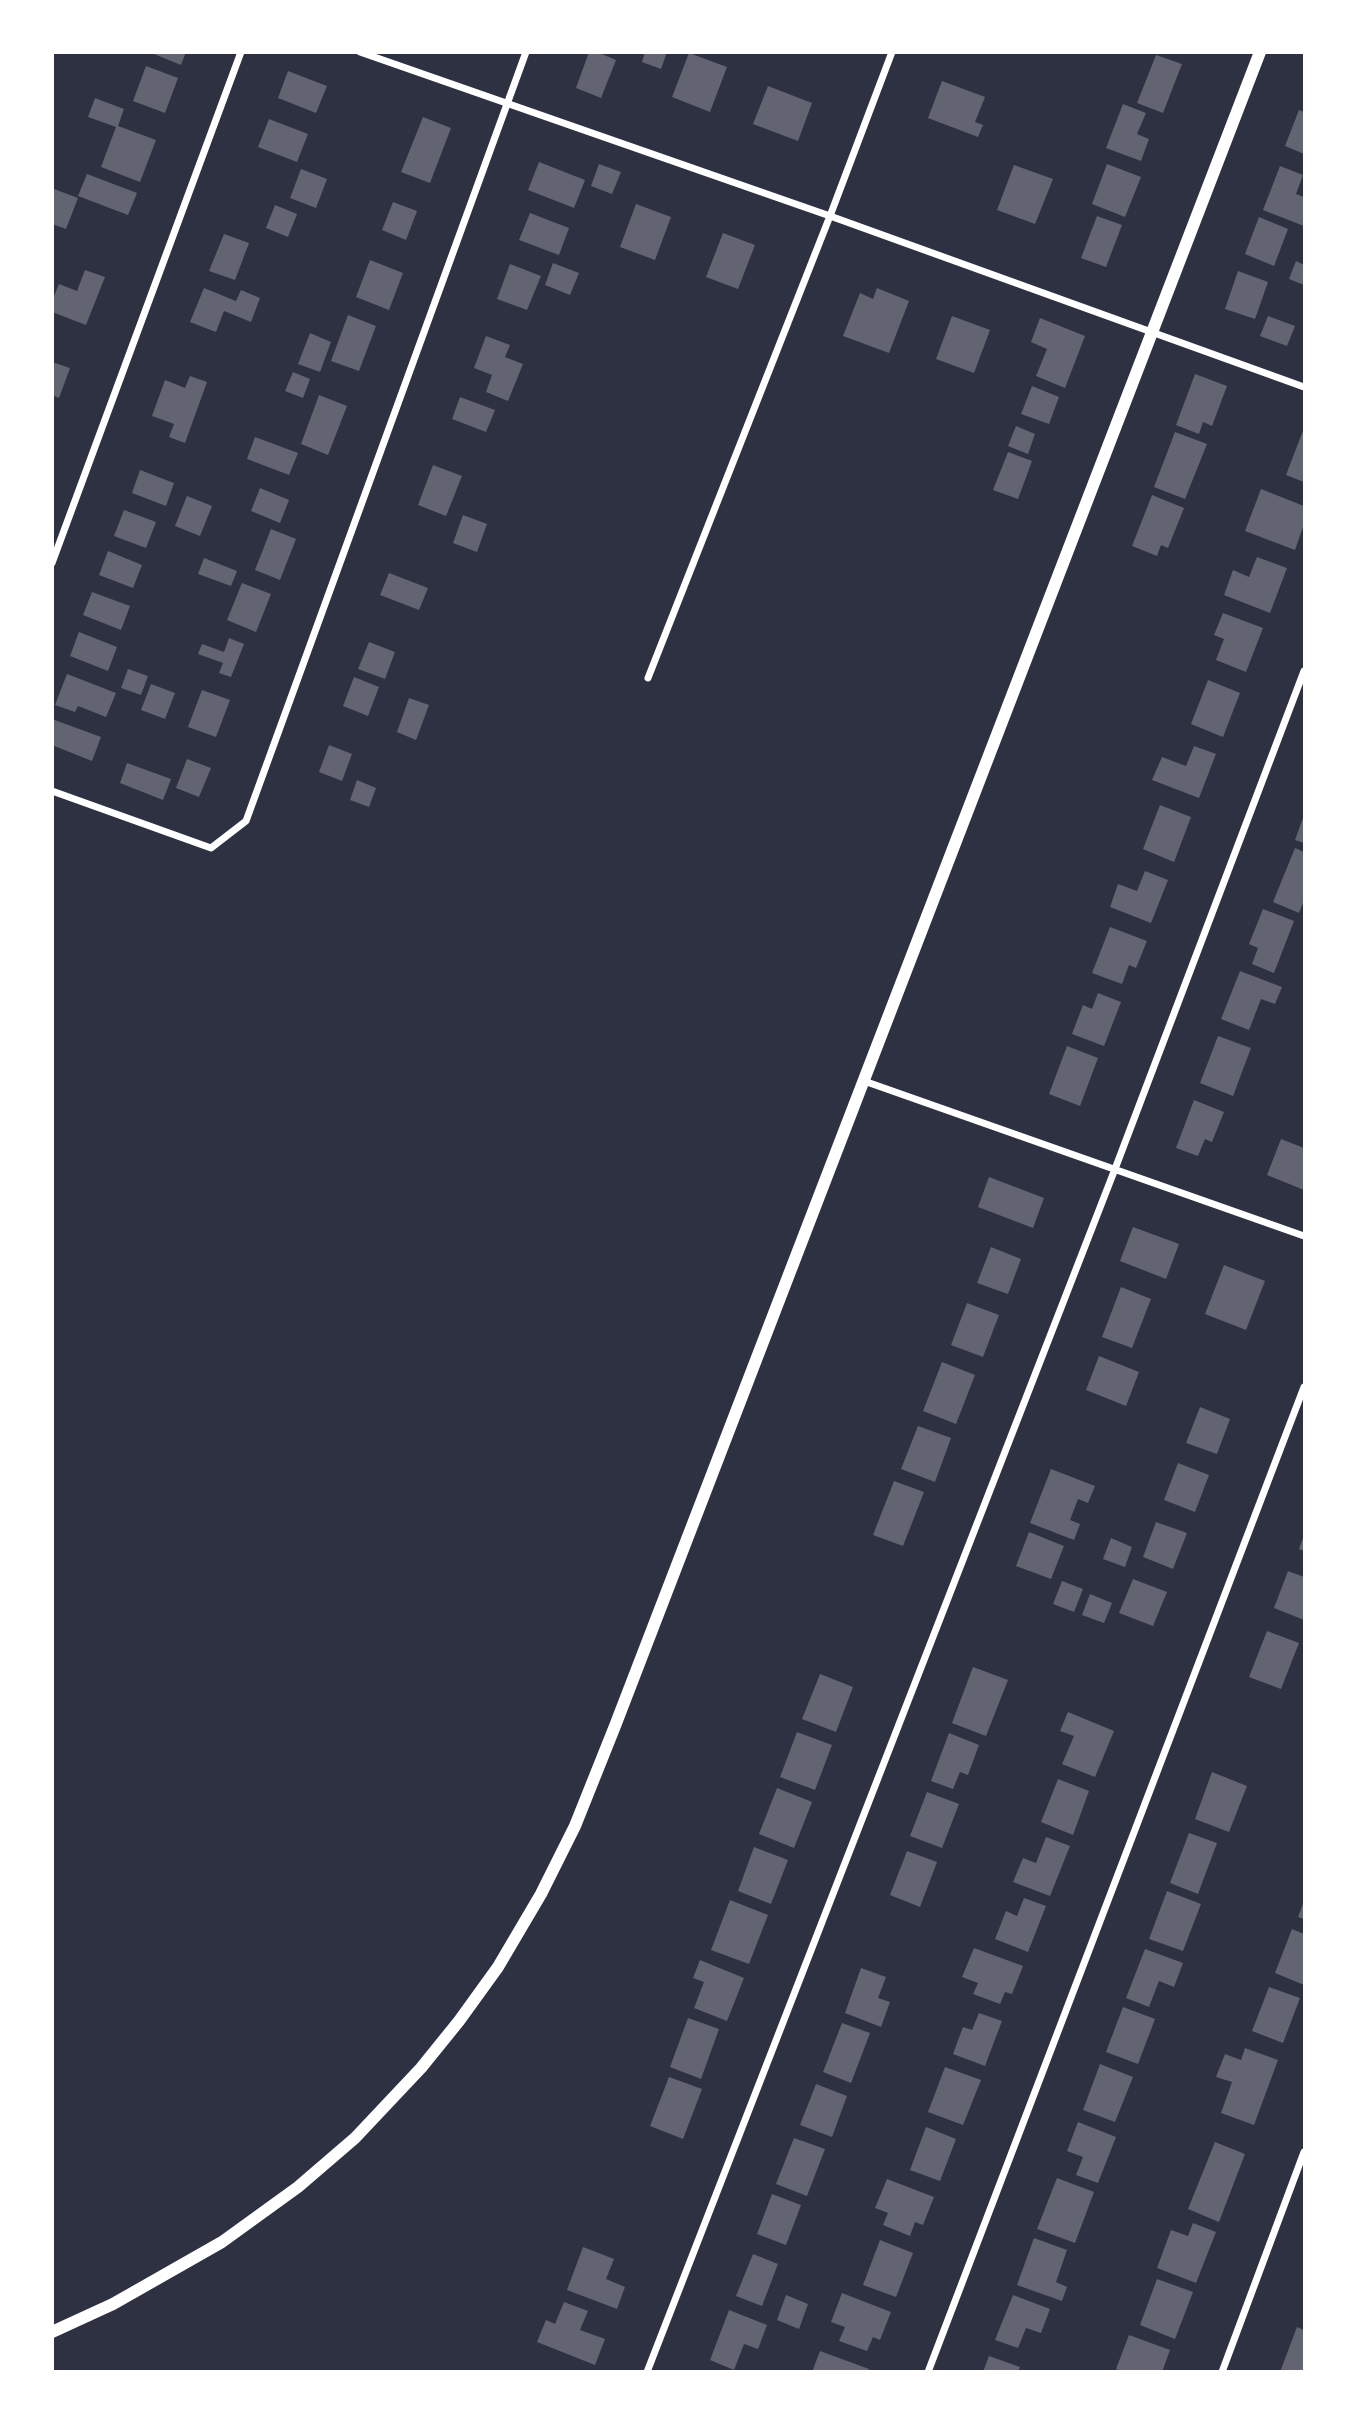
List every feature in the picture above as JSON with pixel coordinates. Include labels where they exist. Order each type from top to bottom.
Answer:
[{"type":"street","points":[[52,563],[241,52]]},
{"type":"street","points":[[360,52],[505,105],[830,216],[1304,387]]},
{"type":"street","points":[[52,791],[211,848],[246,821],[526,52]]},
{"type":"street","points":[[648,678],[892,52]]},
{"type":"street","points":[[52,2332],[168,2275],[222,2242],[298,2187],[355,2138],[421,2068],[459,2021],[498,1967],[541,1894],[575,1826],[1260,52]]},
{"type":"street","points":[[647,2371],[1115,1169],[1304,671]]},
{"type":"street","points":[[864,1081],[1304,1236]]},
{"type":"street","points":[[928,2371],[1304,1387]]},
{"type":"street","points":[[1222,2371],[1304,2152]]},
{"type":"building","points":[[149,52],[186,52],[181,65]]},
{"type":"building","points":[[589,52],[597,52],[616,60],[601,98],[576,88]]},
{"type":"building","points":[[645,52],[667,52],[661,69],[642,62]]},
{"type":"building","points":[[689,53],[727,67],[710,112],[672,97]]},
{"type":"building","points":[[1156,55],[1182,64],[1163,113],[1137,103]]},
{"type":"building","points":[[146,66],[178,78],[165,113],[133,101]]},
{"type":"building","points":[[288,71],[327,86],[316,113],[278,98]]},
{"type":"building","points":[[942,81],[985,97],[975,122],[983,125],[978,137],[928,118]]},
{"type":"building","points":[[768,86],[812,103],[798,141],[753,124]]},
{"type":"building","points":[[95,98],[124,109],[118,126],[156,140],[140,182],[101,167],[116,127],[88,117]]},
{"type":"building","points":[[1123,104],[1146,113],[1137,134],[1149,139],[1141,161],[1106,148]]},
{"type":"building","points":[[1299,110],[1304,112],[1304,154],[1285,146]]},
{"type":"building","points":[[423,117],[451,128],[430,183],[401,172]]},
{"type":"building","points":[[269,119],[308,134],[297,162],[258,147]]},
{"type":"building","points":[[539,162],[585,180],[574,208],[528,190]]},
{"type":"building","points":[[599,164],[621,172],[612,194],[591,186]]},
{"type":"building","points":[[1107,164],[1141,177],[1125,217],[1092,204]]},
{"type":"building","points":[[1014,165],[1053,179],[1035,224],[997,210]]},
{"type":"building","points":[[1280,166],[1303,175],[1296,194],[1304,197],[1304,226],[1263,210]]},
{"type":"building","points":[[301,169],[327,179],[316,208],[290,198]]},
{"type":"building","points":[[87,174],[137,193],[128,215],[78,196]]},
{"type":"building","points":[[54,189],[78,198],[66,229],[52,224]]},
{"type":"building","points":[[393,202],[417,211],[406,240],[382,230]]},
{"type":"building","points":[[636,204],[671,217],[655,260],[620,247]]},
{"type":"building","points":[[275,205],[297,214],[288,237],[266,228]]},
{"type":"building","points":[[530,213],[569,228],[559,255],[519,240]]},
{"type":"building","points":[[1097,216],[1122,225],[1106,267],[1081,258]]},
{"type":"building","points":[[1259,217],[1288,229],[1274,266],[1245,254]]},
{"type":"building","points":[[723,233],[755,245],[738,289],[706,277]]},
{"type":"building","points":[[224,234],[249,243],[235,280],[209,271]]},
{"type":"building","points":[[370,260],[403,273],[389,310],[356,297]]},
{"type":"building","points":[[1296,261],[1304,265],[1304,285],[1289,279]]},
{"type":"building","points":[[553,263],[579,273],[570,295],[545,285]]},
{"type":"building","points":[[510,264],[541,276],[527,310],[497,299]]},
{"type":"building","points":[[85,270],[105,277],[86,325],[52,312],[52,301],[59,284],[77,291]]},
{"type":"building","points":[[1238,271],[1268,282],[1255,319],[1225,309]]},
{"type":"building","points":[[204,288],[236,301],[241,290],[260,298],[251,322],[224,311],[216,332],[190,322]]},
{"type":"building","points":[[877,288],[909,301],[889,353],[843,336],[860,293],[873,299]]},
{"type":"building","points":[[348,315],[376,326],[359,371],[331,361]]},
{"type":"building","points":[[952,316],[990,330],[974,373],[936,359]]},
{"type":"building","points":[[1268,316],[1295,326],[1287,346],[1260,336]]},
{"type":"building","points":[[1040,318],[1085,336],[1065,388],[1036,376],[1047,349],[1031,342]]},
{"type":"building","points":[[310,333],[331,342],[320,372],[298,364]]},
{"type":"building","points":[[486,336],[510,345],[505,357],[523,364],[508,401],[486,392],[492,375],[474,368]]},
{"type":"building","points":[[52,362],[70,368],[59,398],[52,395]]},
{"type":"building","points":[[293,372],[310,379],[303,398],[285,391]]},
{"type":"building","points":[[1195,374],[1227,386],[1212,426],[1203,422],[1199,434],[1176,425]]},
{"type":"building","points":[[190,376],[207,382],[185,443],[169,437],[174,424],[152,416],[165,380],[185,388]]},
{"type":"building","points":[[1032,386],[1059,397],[1049,424],[1021,414]]},
{"type":"building","points":[[319,395],[347,406],[328,455],[301,444]]},
{"type":"building","points":[[460,397],[495,410],[486,432],[452,419]]},
{"type":"building","points":[[1016,426],[1035,434],[1028,454],[1008,446]]},
{"type":"building","points":[[1304,428],[1304,482],[1286,475]]},
{"type":"building","points":[[1175,432],[1207,444],[1185,499],[1154,487]]},
{"type":"building","points":[[255,437],[298,453],[289,475],[247,459]]},
{"type":"building","points":[[1008,452],[1032,461],[1018,499],[993,490]]},
{"type":"building","points":[[433,465],[462,476],[446,516],[418,505]]},
{"type":"building","points":[[140,470],[174,483],[166,506],[132,493]]},
{"type":"building","points":[[260,488],[289,500],[280,523],[251,511]]},
{"type":"building","points":[[1261,489],[1304,506],[1304,524],[1295,550],[1245,531]]},
{"type":"building","points":[[1152,495],[1184,508],[1168,548],[1161,545],[1157,556],[1132,546]]},
{"type":"building","points":[[187,496],[212,506],[200,536],[175,526]]},
{"type":"building","points":[[124,510],[156,522],[146,548],[114,536]]},
{"type":"building","points":[[463,515],[487,524],[477,552],[453,543]]},
{"type":"building","points":[[271,529],[296,539],[280,580],[255,570]]},
{"type":"building","points":[[108,551],[142,565],[133,588],[99,575]]},
{"type":"building","points":[[1257,557],[1287,568],[1270,613],[1224,595],[1233,570],[1249,577]]},
{"type":"building","points":[[204,558],[237,571],[231,586],[198,574]]},
{"type":"building","points":[[389,573],[428,588],[419,610],[380,595]]},
{"type":"building","points":[[242,583],[271,594],[256,632],[227,620]]},
{"type":"building","points":[[92,592],[130,606],[121,630],[83,615]]},
{"type":"building","points":[[1223,613],[1263,628],[1246,672],[1216,660],[1224,639],[1214,635]]},
{"type":"building","points":[[79,632],[117,647],[108,671],[70,656]]},
{"type":"building","points":[[229,638],[244,644],[231,677],[219,673],[223,663],[198,654],[202,644],[224,652]]},
{"type":"building","points":[[369,642],[395,652],[385,679],[358,669]]},
{"type":"building","points":[[128,669],[148,676],[141,695],[121,688]]},
{"type":"building","points":[[67,674],[116,693],[106,717],[78,706],[75,712],[55,705]]},
{"type":"building","points":[[354,677],[379,687],[368,716],[343,706]]},
{"type":"building","points":[[1208,680],[1240,693],[1223,737],[1191,724]]},
{"type":"building","points":[[151,684],[175,693],[165,719],[141,710]]},
{"type":"building","points":[[202,690],[230,700],[216,737],[188,727]]},
{"type":"building","points":[[409,698],[429,705],[416,740],[397,732]]},
{"type":"building","points":[[52,719],[101,737],[92,761],[52,745]]},
{"type":"building","points":[[329,745],[352,754],[342,781],[319,772]]},
{"type":"building","points":[[1194,746],[1216,754],[1199,798],[1152,780],[1162,757],[1186,766]]},
{"type":"building","points":[[187,759],[211,768],[199,797],[176,788]]},
{"type":"building","points":[[127,763],[171,779],[163,800],[120,783]]},
{"type":"building","points":[[357,780],[376,788],[369,807],[350,800]]},
{"type":"building","points":[[1160,805],[1191,817],[1174,862],[1143,849]]},
{"type":"building","points":[[1304,815],[1304,843],[1295,840]]},
{"type":"building","points":[[1295,848],[1304,852],[1304,900],[1299,913],[1273,902]]},
{"type":"building","points":[[1145,871],[1168,880],[1151,923],[1110,907],[1118,884],[1137,891]]},
{"type":"building","points":[[1263,909],[1294,921],[1274,973],[1252,964],[1258,948],[1249,944]]},
{"type":"building","points":[[1110,927],[1147,941],[1136,968],[1129,965],[1122,984],[1092,973]]},
{"type":"building","points":[[1240,971],[1282,987],[1275,1004],[1261,999],[1249,1030],[1221,1019]]},
{"type":"building","points":[[1098,993],[1121,1002],[1104,1046],[1072,1034],[1083,1005],[1092,1009]]},
{"type":"building","points":[[1218,1036],[1251,1048],[1233,1096],[1200,1083]]},
{"type":"building","points":[[1067,1046],[1098,1058],[1080,1106],[1049,1094]]},
{"type":"building","points":[[1194,1100],[1224,1112],[1212,1142],[1205,1139],[1198,1156],[1176,1148]]},
{"type":"building","points":[[1281,1139],[1304,1148],[1304,1190],[1267,1175]]},
{"type":"building","points":[[989,1177],[1044,1198],[1033,1228],[978,1207]]},
{"type":"building","points":[[1133,1227],[1179,1244],[1166,1279],[1120,1261]]},
{"type":"building","points":[[991,1247],[1021,1259],[1008,1294],[977,1283]]},
{"type":"building","points":[[1224,1265],[1265,1281],[1246,1330],[1205,1314]]},
{"type":"building","points":[[1121,1287],[1151,1299],[1132,1348],[1102,1337]]},
{"type":"building","points":[[967,1303],[999,1315],[983,1357],[951,1345]]},
{"type":"building","points":[[1099,1356],[1139,1372],[1126,1406],[1086,1390]]},
{"type":"building","points":[[942,1362],[975,1375],[956,1424],[923,1411]]},
{"type":"building","points":[[1200,1407],[1230,1419],[1217,1454],[1186,1443]]},
{"type":"building","points":[[918,1426],[951,1438],[935,1482],[901,1469]]},
{"type":"building","points":[[1178,1463],[1209,1475],[1195,1512],[1164,1500]]},
{"type":"building","points":[[1051,1469],[1095,1486],[1088,1503],[1078,1499],[1070,1520],[1080,1524],[1074,1540],[1030,1523]]},
{"type":"building","points":[[894,1481],[924,1492],[903,1546],[873,1535]]},
{"type":"building","points":[[1156,1522],[1187,1533],[1173,1569],[1143,1557]]},
{"type":"building","points":[[1029,1532],[1064,1546],[1051,1579],[1016,1566]]},
{"type":"building","points":[[1304,1535],[1304,1551],[1299,1549]]},
{"type":"building","points":[[1111,1538],[1132,1547],[1125,1567],[1103,1559]]},
{"type":"building","points":[[1288,1571],[1304,1577],[1304,1620],[1274,1608]]},
{"type":"building","points":[[1133,1579],[1167,1592],[1153,1626],[1119,1613]]},
{"type":"building","points":[[1062,1581],[1083,1589],[1074,1612],[1053,1604]]},
{"type":"building","points":[[1090,1594],[1112,1603],[1104,1623],[1082,1615]]},
{"type":"building","points":[[1267,1631],[1299,1643],[1281,1689],[1249,1677]]},
{"type":"building","points":[[973,1667],[1008,1680],[986,1736],[952,1723]]},
{"type":"building","points":[[820,1674],[853,1687],[836,1732],[802,1719]]},
{"type":"building","points":[[1068,1712],[1114,1731],[1095,1777],[1062,1764],[1074,1736],[1060,1731]]},
{"type":"building","points":[[797,1732],[832,1745],[815,1790],[780,1777]]},
{"type":"building","points":[[949,1733],[979,1745],[968,1775],[960,1772],[953,1789],[931,1781]]},
{"type":"building","points":[[1212,1772],[1247,1786],[1229,1832],[1195,1819]]},
{"type":"building","points":[[1058,1779],[1089,1791],[1073,1835],[1041,1822]]},
{"type":"building","points":[[777,1788],[812,1802],[794,1848],[759,1834]]},
{"type":"building","points":[[927,1792],[959,1804],[942,1848],[910,1836]]},
{"type":"building","points":[[1189,1833],[1217,1843],[1198,1894],[1170,1883]]},
{"type":"building","points":[[1046,1837],[1070,1846],[1050,1896],[1013,1882],[1023,1858],[1036,1863]]},
{"type":"building","points":[[754,1847],[788,1860],[771,1904],[738,1891]]},
{"type":"building","points":[[907,1851],[937,1862],[920,1907],[890,1895]]},
{"type":"building","points":[[1167,1891],[1201,1904],[1183,1951],[1149,1939]]},
{"type":"building","points":[[1024,1898],[1046,1906],[1028,1952],[995,1939],[1006,1911],[1017,1916]]},
{"type":"building","points":[[730,1900],[768,1915],[749,1964],[711,1950]]},
{"type":"building","points":[[1304,1901],[1304,1919],[1298,1917]]},
{"type":"building","points":[[1292,1929],[1304,1934],[1304,1985],[1275,1973]]},
{"type":"building","points":[[974,1948],[1023,1966],[1012,1994],[1005,1992],[1000,2004],[973,1994],[978,1983],[962,1977]]},
{"type":"building","points":[[1145,1949],[1183,1963],[1174,1987],[1159,1981],[1149,2007],[1126,1998]]},
{"type":"building","points":[[700,1960],[744,1978],[727,2021],[694,2008],[704,1982],[693,1978]]},
{"type":"building","points":[[861,1968],[886,1977],[878,1998],[890,2002],[881,2027],[845,2013]]},
{"type":"building","points":[[1269,1987],[1300,1998],[1283,2043],[1252,2031]]},
{"type":"building","points":[[1123,2007],[1155,2019],[1138,2064],[1106,2052]]},
{"type":"building","points":[[979,2013],[1002,2021],[985,2066],[953,2054],[963,2027],[972,2030]]},
{"type":"building","points":[[688,2018],[719,2029],[701,2079],[670,2067]]},
{"type":"building","points":[[842,2023],[870,2033],[851,2083],[823,2072]]},
{"type":"building","points":[[1245,2048],[1278,2060],[1254,2125],[1221,2113],[1232,2082],[1216,2077],[1225,2054],[1241,2060]]},
{"type":"building","points":[[1100,2064],[1133,2077],[1115,2122],[1083,2110]]},
{"type":"building","points":[[945,2067],[981,2080],[963,2125],[928,2112]]},
{"type":"building","points":[[669,2077],[702,2089],[683,2139],[650,2126]]},
{"type":"building","points":[[816,2084],[847,2096],[832,2137],[800,2125]]},
{"type":"building","points":[[1078,2122],[1116,2137],[1098,2183],[1076,2175],[1083,2157],[1067,2151]]},
{"type":"building","points":[[926,2127],[956,2139],[940,2181],[910,2170]]},
{"type":"building","points":[[794,2138],[825,2149],[807,2196],[776,2184]]},
{"type":"building","points":[[1215,2142],[1245,2154],[1219,2222],[1188,2209]]},
{"type":"building","points":[[1057,2178],[1094,2192],[1075,2243],[1037,2229]]},
{"type":"building","points":[[887,2179],[934,2197],[923,2225],[915,2222],[910,2236],[883,2225],[888,2213],[875,2208]]},
{"type":"building","points":[[772,2194],[801,2205],[786,2245],[757,2234]]},
{"type":"building","points":[[1193,2223],[1216,2232],[1196,2283],[1157,2268],[1171,2230],[1188,2236]]},
{"type":"building","points":[[1034,2238],[1067,2250],[1056,2282],[1067,2287],[1062,2301],[1017,2285]]},
{"type":"building","points":[[880,2240],[913,2253],[896,2297],[863,2285]]},
{"type":"building","points":[[583,2247],[614,2259],[606,2279],[625,2287],[617,2309],[567,2290]]},
{"type":"building","points":[[753,2254],[778,2264],[762,2306],[736,2296]]},
{"type":"building","points":[[1157,2279],[1193,2292],[1175,2339],[1140,2325]]},
{"type":"building","points":[[842,2293],[891,2312],[880,2340],[873,2337],[867,2351],[839,2341],[845,2327],[831,2322]]},
{"type":"building","points":[[786,2295],[808,2304],[799,2329],[777,2320]]},
{"type":"building","points":[[1013,2295],[1050,2309],[1041,2333],[1026,2328],[1018,2348],[995,2340]]},
{"type":"building","points":[[564,2302],[588,2311],[580,2330],[605,2339],[595,2365],[537,2342],[546,2320],[555,2324]]},
{"type":"building","points":[[729,2310],[767,2325],[758,2349],[744,2344],[734,2370],[710,2360]]},
{"type":"building","points":[[1297,2327],[1304,2330],[1304,2372],[1280,2372]]},
{"type":"building","points":[[1129,2335],[1170,2350],[1162,2372],[1122,2372],[1116,2369]]},
{"type":"building","points":[[820,2351],[869,2369],[868,2372],[812,2372]]},
{"type":"building","points":[[989,2356],[1020,2367],[1018,2372],[983,2372]]}]
